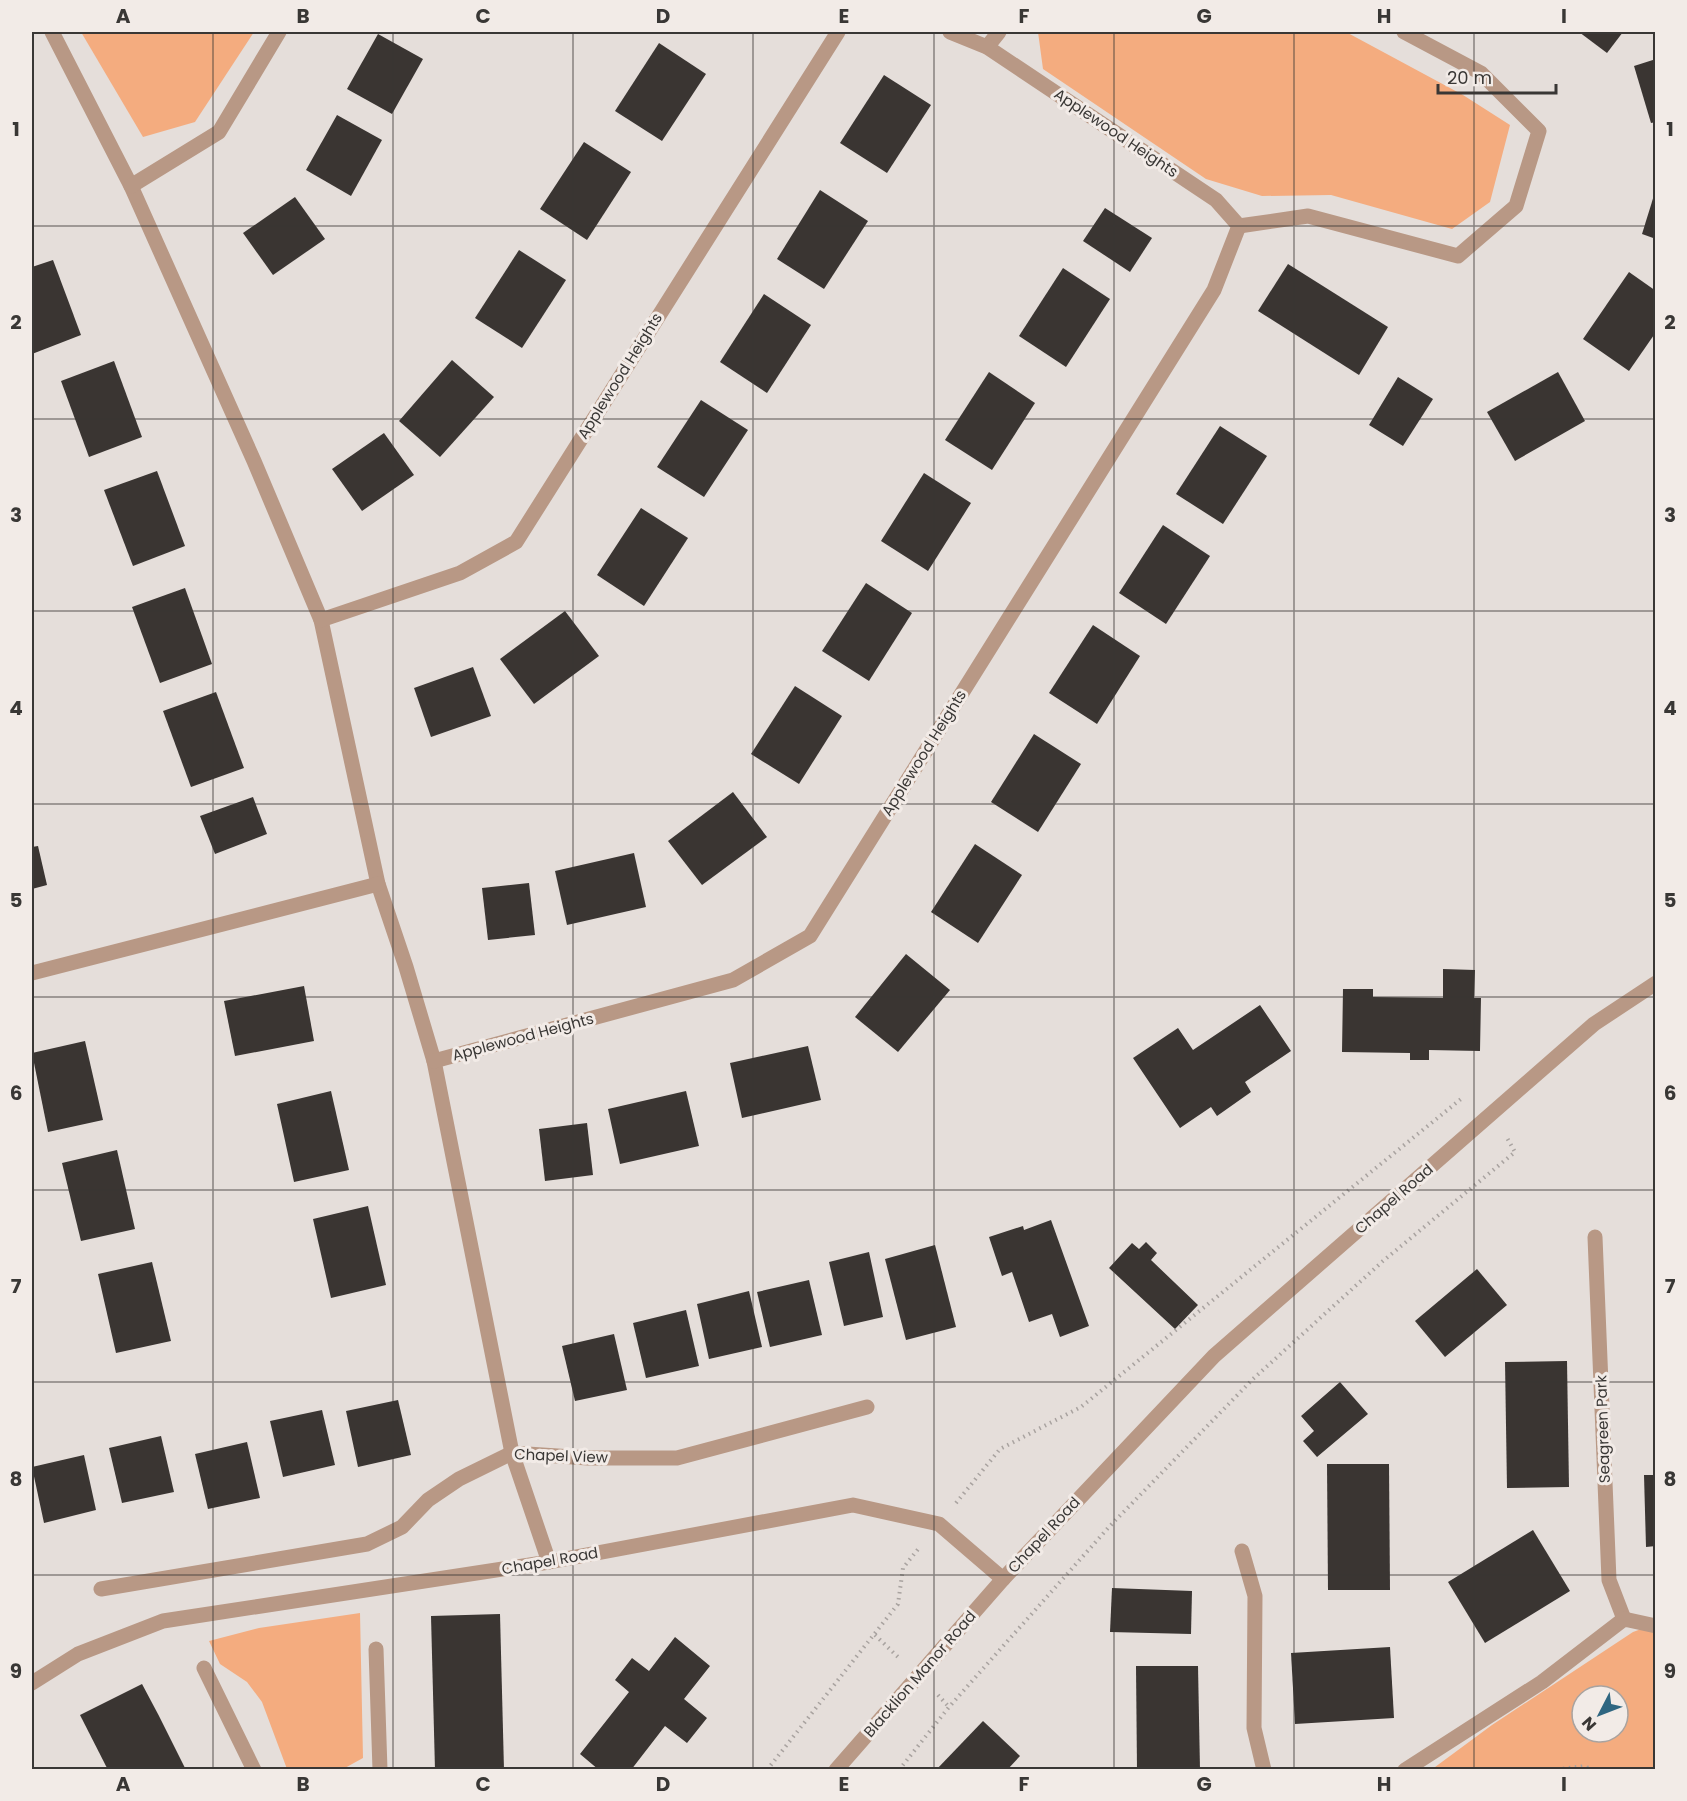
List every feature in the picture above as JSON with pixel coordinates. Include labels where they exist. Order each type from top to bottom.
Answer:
[{"type":"street","name":"Applewood Heights","points":[[52,32],[131,186],[249,451],[321,620],[378,884],[434,1061],[512,1453],[549,1562]]},
{"type":"street","points":[[131,186],[219,132],[279,32]]},
{"type":"street","name":"Applewood Heights","points":[[321,620],[460,573],[516,542],[838,32]]},
{"type":"street","name":"Applewood Heights","points":[[434,1061],[733,980],[810,936],[1214,290],[1239,226],[1216,200],[987,46],[950,32]]},
{"type":"street","points":[[987,46],[999,32]]},
{"type":"street","points":[[1239,226],[1308,216],[1458,256],[1516,206],[1539,131],[1481,73],[1404,32]]},
{"type":"street","points":[[32,973],[378,884]]},
{"type":"street","name":"Chapel Road","points":[[32,1683],[78,1654],[163,1621],[549,1562],[853,1505],[939,1524],[1003,1579],[1214,1356],[1594,1024],[1656,983]]},
{"type":"street","name":"Seagreen Park","points":[[1595,1237],[1609,1580],[1624,1619]]},
{"type":"street","name":"Chapel View","points":[[101,1589],[367,1544],[402,1527],[428,1500],[459,1479],[512,1453],[588,1458],[677,1458],[867,1407]]},
{"type":"street","points":[[1242,1551],[1256,1596],[1254,1728],[1264,1770]]},
{"type":"street","name":"Blacklion Manor Road","points":[[836,1770],[1003,1579]]},
{"type":"street","points":[[1405,1770],[1542,1682],[1624,1619],[1656,1626]]},
{"type":"street","points":[[376,1648],[380,1770]]},
{"type":"street","points":[[204,1668],[254,1770]]},
{"type":"path","points":[[767,1770],[898,1604],[903,1568],[1000,1449],[1081,1407],[1469,1092]]},
{"type":"path","points":[[899,1770],[949,1707],[1108,1528],[1253,1379],[1383,1261],[1515,1152],[1493,1112]]},
{"type":"path","points":[[1551,1770],[1586,1766],[1590,1770]]},
{"type":"shaded area","points":[[81,32],[254,32],[195,122],[143,137]]},
{"type":"shaded area","points":[[1038,32],[1346,32],[1463,95],[1510,125],[1490,202],[1452,229],[1331,195],[1262,196],[1206,179],[1043,69]]},
{"type":"shaded area","points":[[360,1613],[363,1758],[343,1769],[287,1769],[262,1702],[247,1682],[220,1664],[209,1641],[259,1628]]},
{"type":"shaded area","points":[[1655,1624],[1655,1769],[1431,1770],[1492,1725],[1633,1632]]},
{"type":"building","points":[[1579,32],[1623,32],[1607,53]]},
{"type":"building","points":[[378,34],[423,59],[392,114],[347,89]]},
{"type":"building","points":[[659,43],[706,74],[662,141],[615,111]]},
{"type":"building","points":[[1656,59],[1656,122],[1651,123],[1634,66]]},
{"type":"building","points":[[884,75],[931,105],[887,173],[840,143]]},
{"type":"building","points":[[337,115],[382,140],[351,196],[306,170]]},
{"type":"building","points":[[584,142],[631,172],[587,240],[540,209]]},
{"type":"building","points":[[820,190],[868,221],[824,289],[777,259]]},
{"type":"building","points":[[1656,192],[1656,239],[1642,234]]},
{"type":"building","points":[[295,197],[325,239],[273,275],[243,233]]},
{"type":"building","points":[[1105,208],[1152,238],[1130,272],[1083,241]]},
{"type":"building","points":[[519,250],[566,280],[522,348],[475,318]]},
{"type":"building","points":[[53,260],[81,335],[32,354],[32,267]]},
{"type":"building","points":[[1288,264],[1388,327],[1359,375],[1258,311]]},
{"type":"building","points":[[1063,268],[1110,299],[1066,367],[1019,336]]},
{"type":"building","points":[[1629,272],[1656,291],[1656,332],[1629,371],[1583,339]]},
{"type":"building","points":[[764,294],[811,325],[767,393],[720,362]]},
{"type":"building","points":[[452,360],[494,397],[440,457],[399,421]]},
{"type":"building","points":[[114,361],[142,437],[89,457],[61,381]]},
{"type":"building","points":[[989,372],[1035,403],[992,470],[945,440]]},
{"type":"building","points":[[1558,372],[1585,421],[1515,461],[1487,412]]},
{"type":"building","points":[[1398,377],[1433,399],[1403,446],[1369,425]]},
{"type":"building","points":[[701,400],[748,430],[704,497],[657,467]]},
{"type":"building","points":[[1220,426],[1267,456],[1223,524],[1176,494]]},
{"type":"building","points":[[384,433],[414,475],[362,511],[332,469]]},
{"type":"building","points":[[157,471],[185,546],[133,566],[104,490]]},
{"type":"building","points":[[924,473],[971,503],[928,571],[881,541]]},
{"type":"building","points":[[641,508],[688,538],[644,606],[597,575]]},
{"type":"building","points":[[1163,525],[1210,556],[1166,624],[1119,593]]},
{"type":"building","points":[[866,583],[912,613],[869,681],[822,651]]},
{"type":"building","points":[[185,588],[212,664],[160,683],[132,607]]},
{"type":"building","points":[[565,611],[599,656],[534,704],[500,659]]},
{"type":"building","points":[[1093,625],[1140,656],[1097,724],[1049,693]]},
{"type":"building","points":[[473,667],[491,716],[431,737],[414,688]]},
{"type":"building","points":[[795,686],[842,716],[799,784],[751,754]]},
{"type":"building","points":[[216,692],[244,768],[191,787],[163,711]]},
{"type":"building","points":[[1034,734],[1081,764],[1038,832],[991,802]]},
{"type":"building","points":[[733,792],[767,837],[702,885],[668,841]]},
{"type":"building","points":[[253,797],[267,834],[215,854],[200,816]]},
{"type":"building","points":[[975,844],[1022,875],[978,943],[931,912]]},
{"type":"building","points":[[38,846],[47,885],[32,889],[32,847]]},
{"type":"building","points":[[634,853],[646,907],[567,925],[555,871]]},
{"type":"building","points":[[529,883],[535,935],[488,940],[482,888]]},
{"type":"building","points":[[906,954],[950,990],[898,1052],[855,1017]]},
{"type":"building","points":[[1443,969],[1475,970],[1474,998],[1481,998],[1480,1051],[1429,1050],[1429,1060],[1410,1060],[1410,1053],[1342,1052],[1343,989],[1373,989],[1373,997],[1443,998]]},
{"type":"building","points":[[304,986],[314,1041],[235,1056],[224,1001]]},
{"type":"building","points":[[1260,1005],[1291,1051],[1245,1082],[1251,1092],[1217,1116],[1211,1107],[1180,1128],[1133,1058],[1178,1028],[1193,1050]]},
{"type":"building","points":[[85,1041],[103,1120],[48,1132],[32,1053]]},
{"type":"building","points":[[808,1046],[821,1100],[742,1118],[730,1063]]},
{"type":"building","points":[[331,1091],[349,1170],[294,1182],[277,1104]]},
{"type":"building","points":[[686,1091],[699,1146],[620,1164],[608,1109]]},
{"type":"building","points":[[587,1123],[593,1175],[545,1181],[539,1129]]},
{"type":"building","points":[[117,1150],[135,1229],[81,1241],[62,1163]]},
{"type":"building","points":[[368,1206],[386,1285],[331,1298],[313,1219]]},
{"type":"building","points":[[1051,1220],[1089,1326],[1060,1337],[1052,1314],[1029,1322],[1012,1272],[1002,1276],[989,1237],[1023,1226],[1024,1230]]},
{"type":"building","points":[[1146,1242],[1157,1253],[1151,1260],[1198,1305],[1175,1329],[1109,1268],[1132,1243],[1139,1249]]},
{"type":"building","points":[[935,1245],[956,1327],[906,1340],[885,1259]]},
{"type":"building","points":[[869,1252],[883,1317],[844,1326],[829,1262]]},
{"type":"building","points":[[152,1262],[171,1341],[116,1353],[98,1274]]},
{"type":"building","points":[[1477,1269],[1507,1305],[1445,1357],[1415,1321]]},
{"type":"building","points":[[809,1280],[822,1335],[770,1347],[757,1292]]},
{"type":"building","points":[[749,1291],[762,1347],[709,1359],[697,1304]]},
{"type":"building","points":[[686,1310],[699,1366],[646,1378],[633,1323]]},
{"type":"building","points":[[614,1334],[627,1390],[575,1401],[562,1346]]},
{"type":"building","points":[[1567,1361],[1569,1487],[1507,1488],[1505,1362]]},
{"type":"building","points":[[1340,1382],[1368,1414],[1317,1457],[1303,1441],[1314,1431],[1301,1416]]},
{"type":"building","points":[[398,1400],[411,1455],[358,1467],[346,1411]]},
{"type":"building","points":[[322,1410],[335,1465],[283,1477],[270,1421]]},
{"type":"building","points":[[161,1436],[174,1492],[122,1503],[109,1448]]},
{"type":"building","points":[[247,1442],[260,1498],[208,1509],[195,1454]]},
{"type":"building","points":[[84,1455],[96,1510],[44,1523],[32,1467]]},
{"type":"building","points":[[1327,1464],[1389,1464],[1390,1590],[1328,1590]]},
{"type":"building","points":[[1644,1475],[1656,1475],[1656,1546],[1646,1547]]},
{"type":"building","points":[[1533,1530],[1570,1591],[1485,1643],[1448,1582]]},
{"type":"building","points":[[1112,1588],[1192,1591],[1191,1634],[1110,1632]]},
{"type":"building","points":[[500,1614],[504,1770],[435,1770],[431,1616]]},
{"type":"building","points":[[675,1637],[710,1666],[684,1699],[707,1718],[687,1743],[665,1726],[631,1770],[599,1770],[580,1754],[629,1692],[615,1680],[632,1658],[649,1671]]},
{"type":"building","points":[[1390,1647],[1394,1718],[1295,1724],[1291,1653]]},
{"type":"building","points":[[1136,1666],[1198,1666],[1200,1770],[1137,1770]]},
{"type":"building","points":[[142,1684],[186,1770],[108,1770],[80,1715]]},
{"type":"building","points":[[983,1721],[1020,1756],[1007,1770],[936,1770]]}]
